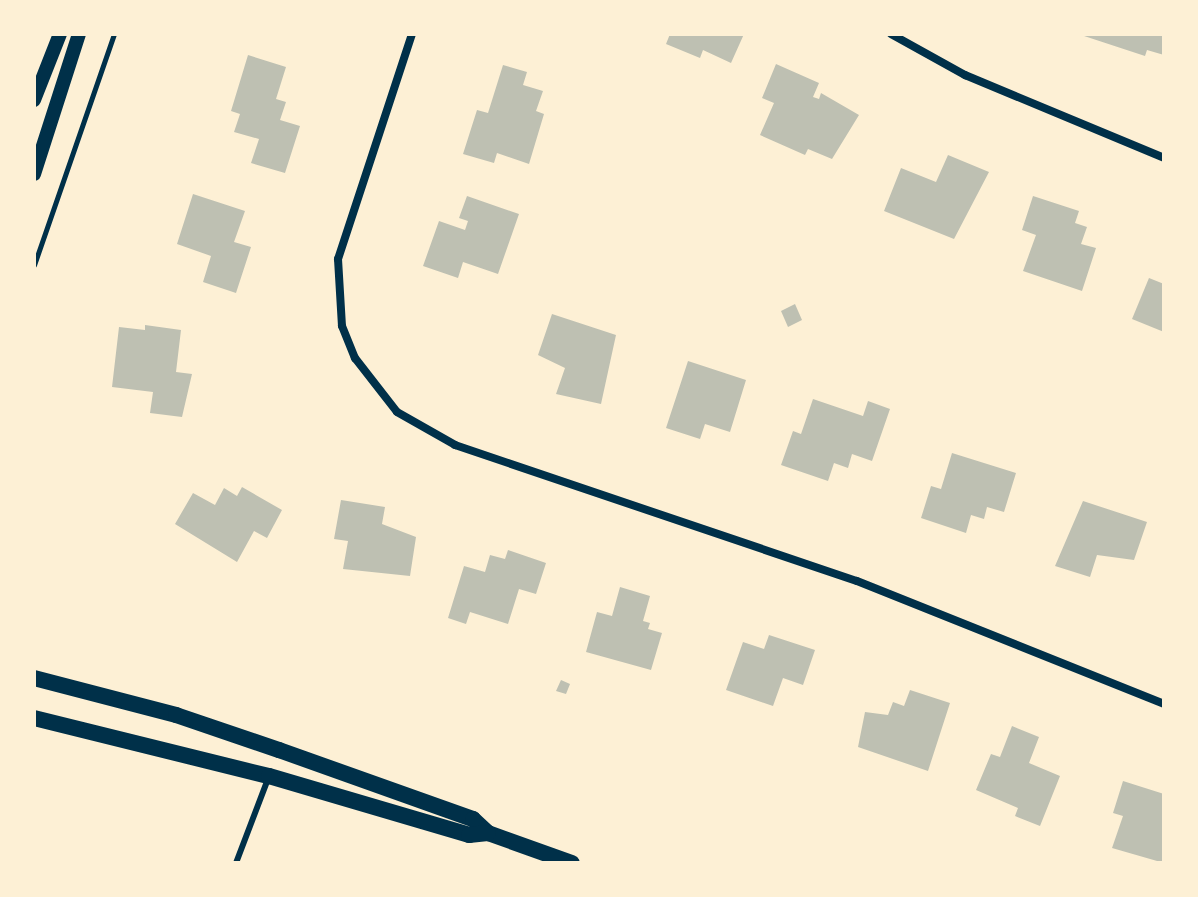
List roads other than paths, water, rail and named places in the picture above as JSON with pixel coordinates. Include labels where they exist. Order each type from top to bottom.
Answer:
[{"type":"main road","points":[[34,678],[176,715],[279,750],[473,819],[488,833],[572,863]]},
{"type":"main road","points":[[34,718],[269,776],[469,835],[488,833]]},
{"type":"street","points":[[34,100],[60,34]]},
{"type":"street","points":[[34,174],[79,34]]},
{"type":"street","points":[[412,34],[338,259],[342,326],[355,358],[397,412],[445,440],[871,585],[1164,704]]},
{"type":"street","points":[[891,34],[965,75],[1164,158]]},
{"type":"lane","points":[[236,863],[269,776]]}]
